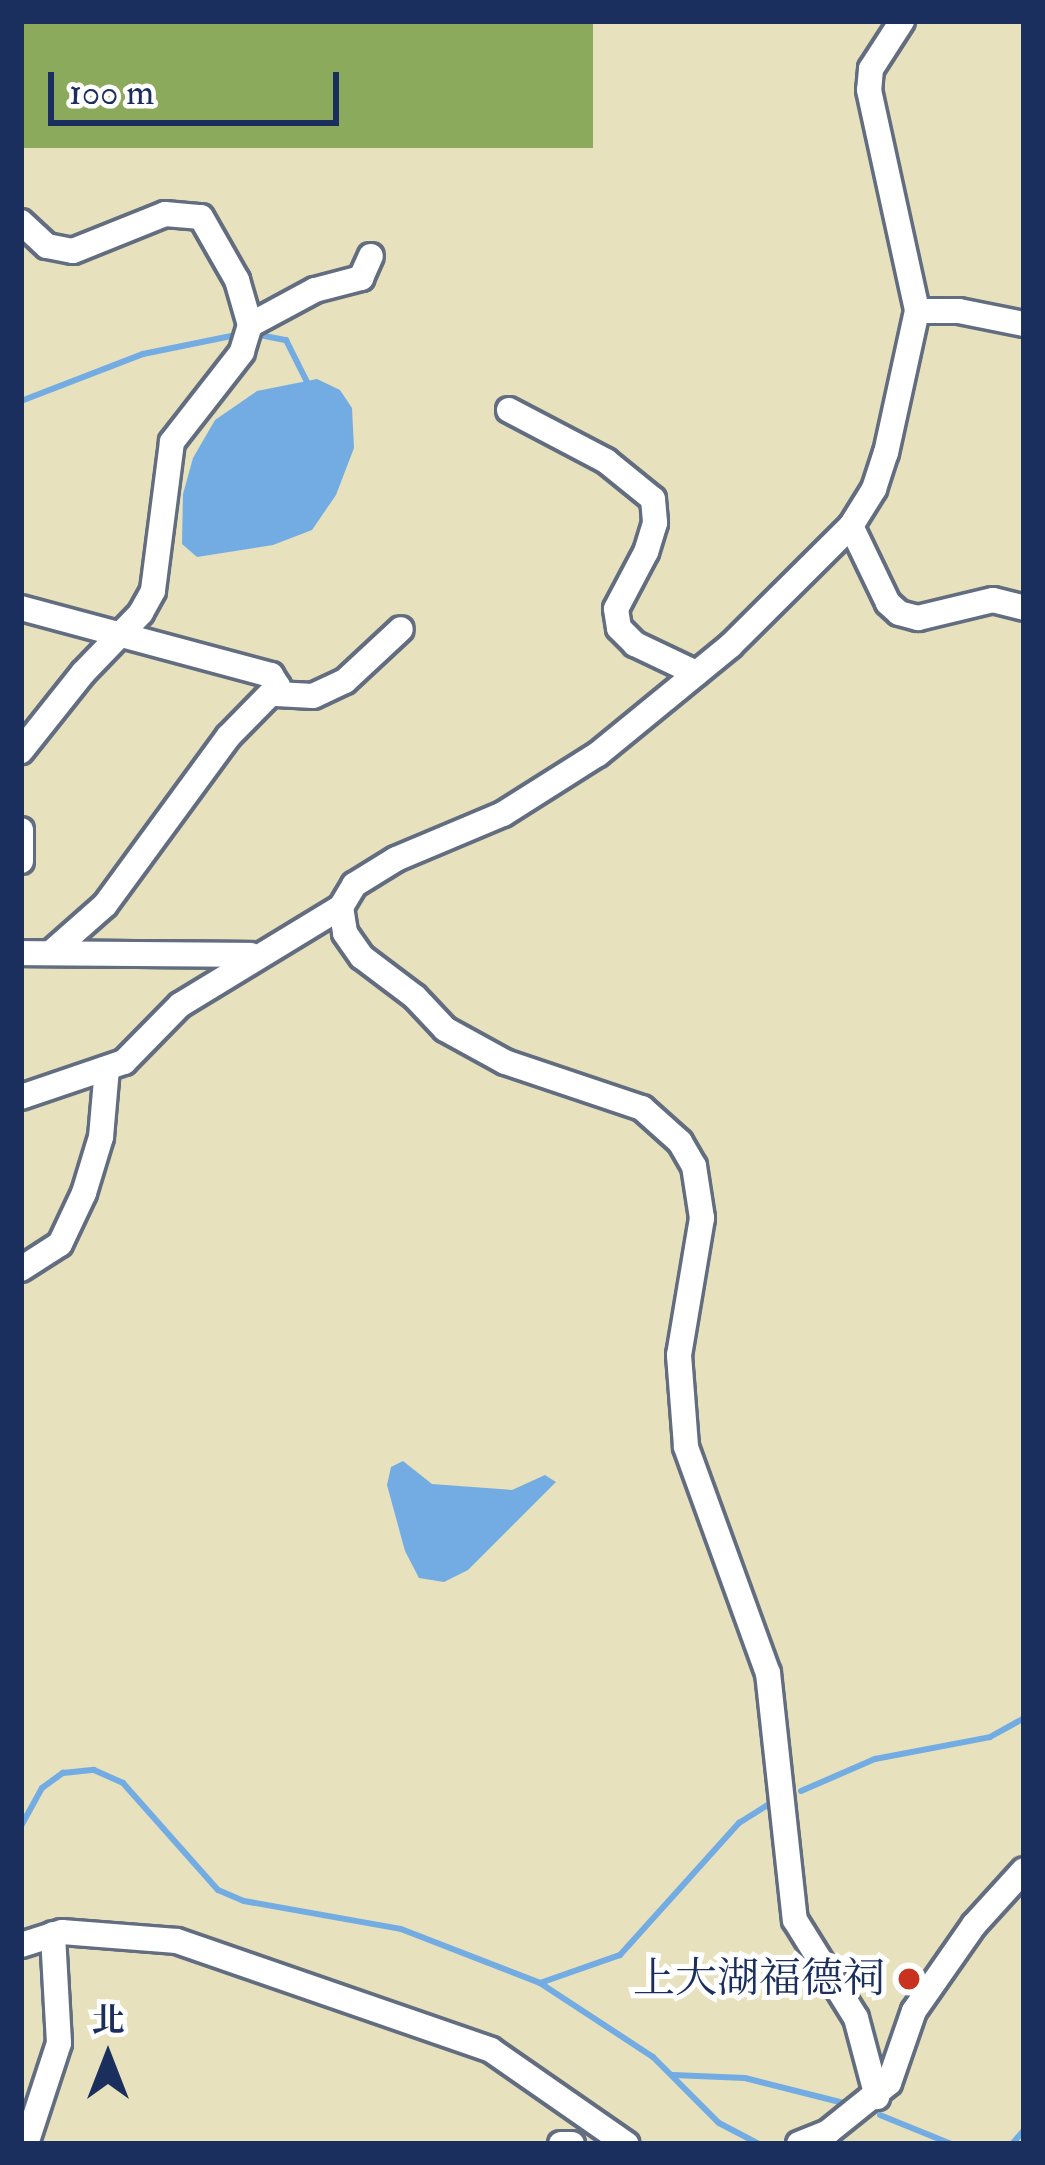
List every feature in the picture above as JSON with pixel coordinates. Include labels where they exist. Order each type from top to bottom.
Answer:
[{"type":"street","points":[[21,1096],[107,1068],[138,1052],[165,1019],[213,982],[341,908],[354,885],[396,859],[503,814],[598,754],[696,673],[851,526],[874,489],[886,453],[917,311],[869,90],[871,69],[902,21]]},
{"type":"street","points":[[21,222],[47,246],[74,251],[165,214],[201,217],[237,280],[250,325],[242,352],[172,442],[153,591],[128,632],[82,673],[21,751]]},
{"type":"street","points":[[250,325],[315,290],[361,278],[371,256]]},
{"type":"street","points":[[917,311],[959,311],[1024,324]]},
{"type":"street","points":[[509,410],[606,461],[653,499],[655,523],[646,552],[616,609],[620,628],[634,644],[696,673]]},
{"type":"street","points":[[851,526],[898,614],[931,616],[993,600],[1024,608]]},
{"type":"street","points":[[21,608],[128,632],[271,674],[277,679],[276,694]]},
{"type":"street","points":[[54,950],[105,905],[228,737],[276,694],[313,695],[345,681],[400,629]]},
{"type":"street","points":[[21,830],[21,861]]},
{"type":"street","points":[[341,908],[345,933],[362,957],[445,1029],[505,1062],[642,1108],[680,1142],[694,1166],[702,1218],[680,1355],[686,1447],[768,1673],[784,1784],[789,1901],[795,1920],[856,2018],[877,2097]]},
{"type":"street","points":[[21,953],[54,950],[206,959],[266,954]]},
{"type":"street","points":[[21,1269],[60,1244],[84,1193],[101,1137],[107,1068]]},
{"type":"street","points":[[799,2144],[828,2132],[877,2097],[900,2061],[914,2011],[974,1925],[1024,1870]]},
{"type":"street","points":[[21,1945],[53,1934],[107,1932],[177,1941],[427,2024],[490,2050],[626,2144]]},
{"type":"street","points":[[26,2144],[59,2043],[53,1934]]},
{"type":"street","points":[[561,2144],[572,2144]]},
{"type":"green space","points":[[21,21],[593,21],[593,148],[21,148]]},
{"type":"water","points":[[317,379],[340,390],[352,408],[354,448],[336,495],[312,530],[273,545],[197,557],[182,544],[183,494],[193,458],[215,420],[257,391]]},
{"type":"water","points":[[403,1461],[432,1484],[512,1490],[545,1475],[556,1482],[468,1570],[444,1582],[419,1578],[405,1551],[387,1485],[391,1467]]},
{"type":"waterway","points":[[21,401],[143,354],[241,334]]},
{"type":"waterway","points":[[254,334],[286,340],[307,382]]},
{"type":"waterway","points":[[801,1791],[875,1759],[990,1737],[1024,1718]]},
{"type":"waterway","points":[[21,1826],[42,1788],[63,1773],[94,1770],[123,1783],[218,1890],[244,1901],[401,1929],[540,1983],[653,2057],[719,2123],[759,2144]]},
{"type":"waterway","points":[[540,1983],[620,1955],[739,1823],[774,1801]]},
{"type":"waterway","points":[[673,2075],[745,2078],[848,2104]]},
{"type":"waterway","points":[[880,2115],[951,2144]]},
{"type":"waterway","points":[[1012,2144],[1024,2130]]},
{"type":"place","name":"上大湖福德祠","points":[[909,1979]]}]
